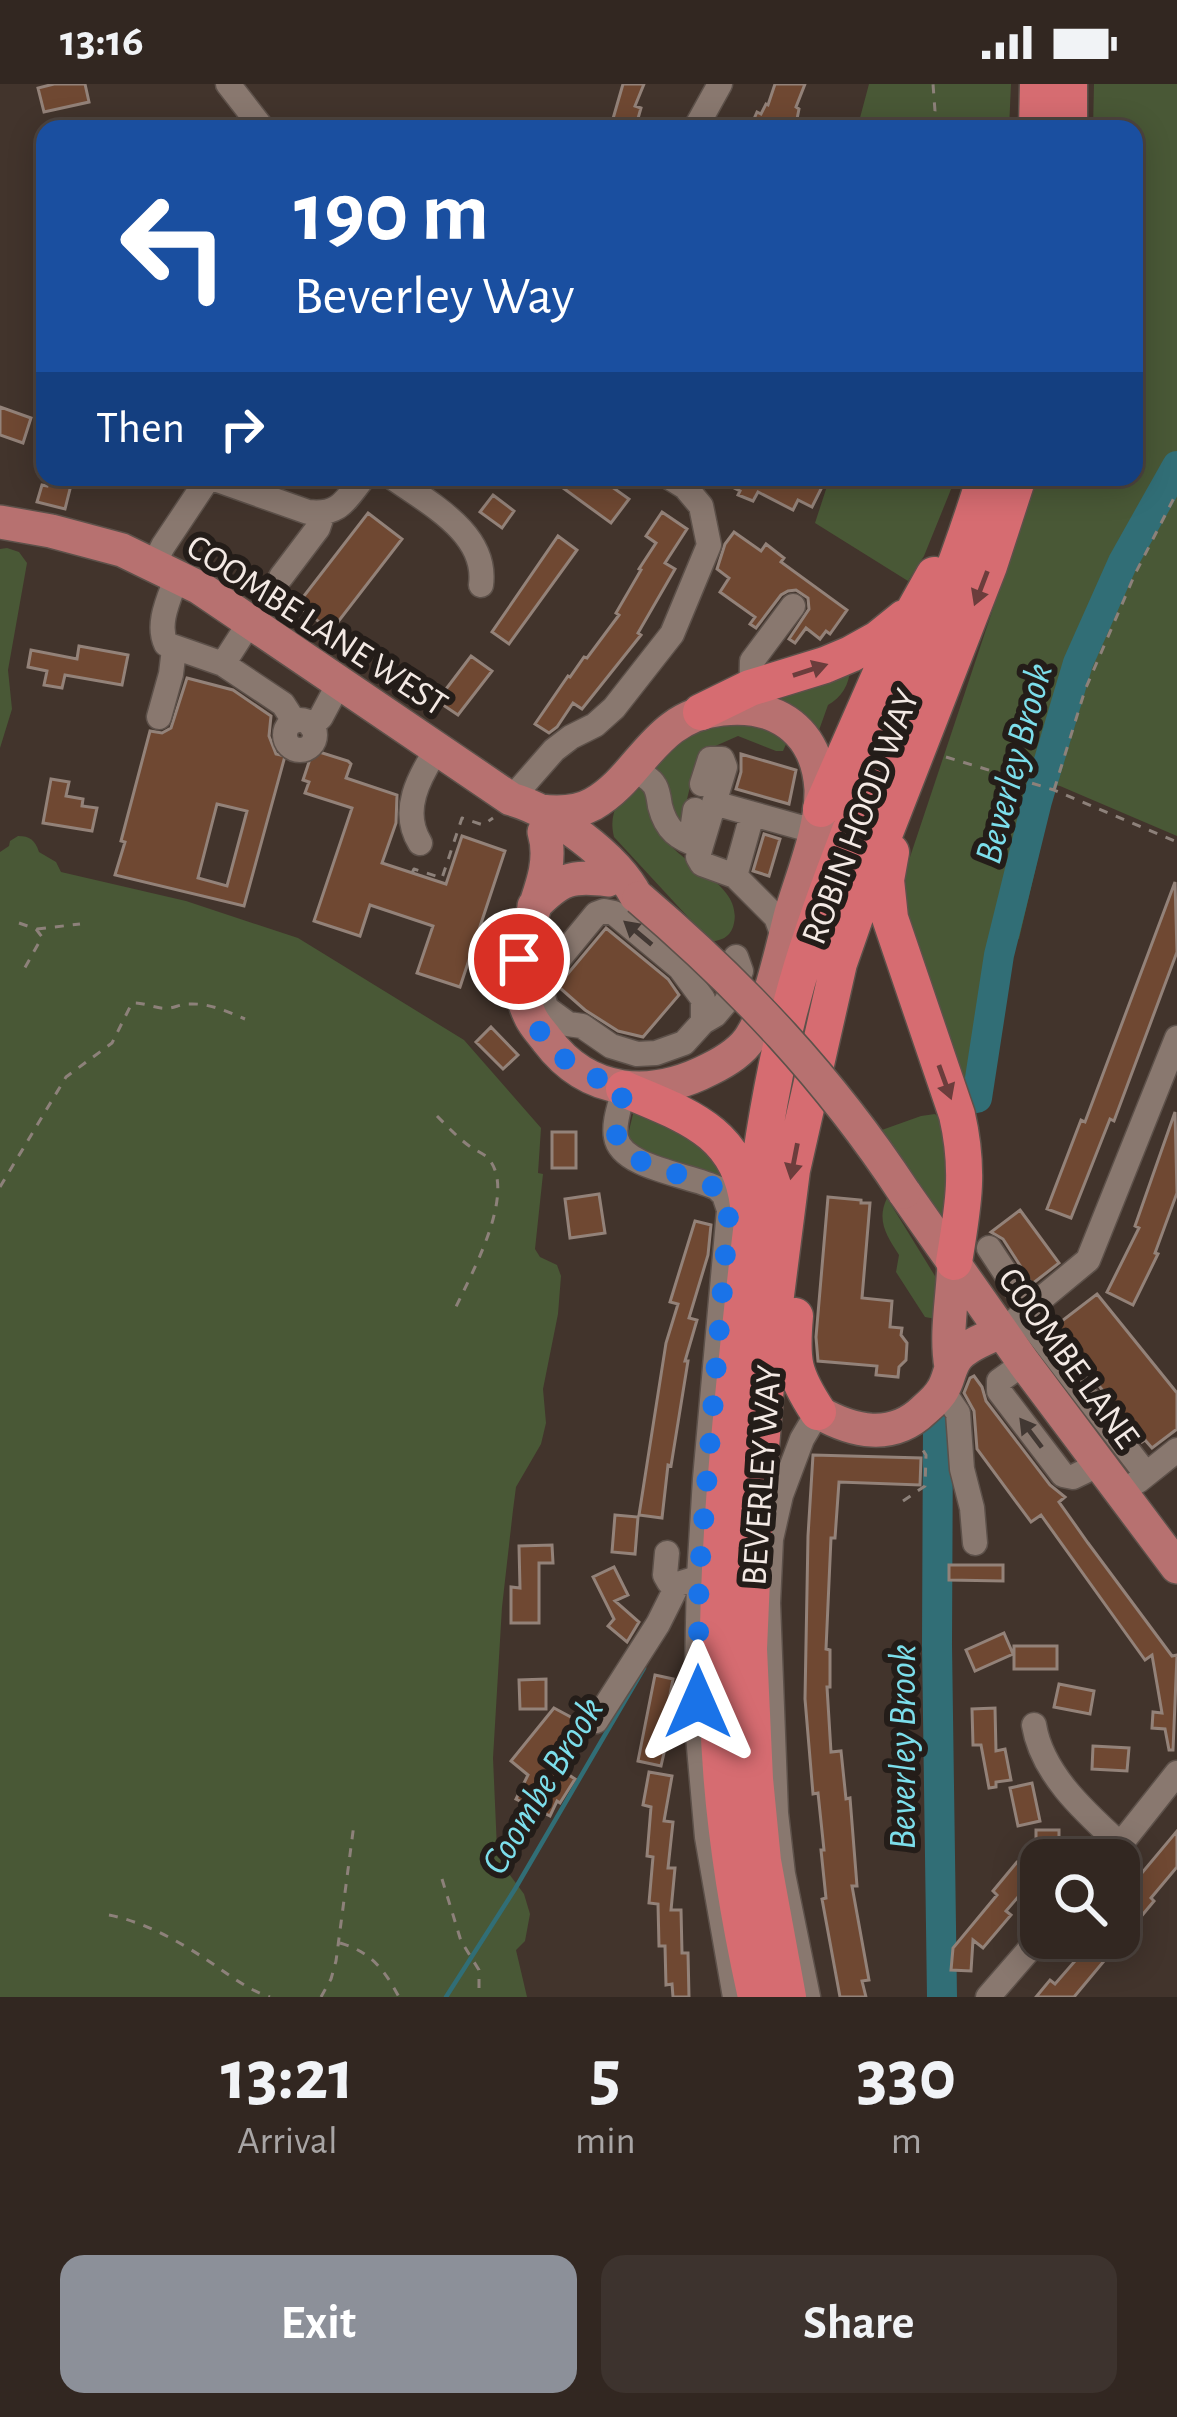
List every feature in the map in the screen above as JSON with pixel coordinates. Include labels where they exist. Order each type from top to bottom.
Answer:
[{"type":"highway","points":[[1037,120],[1038,84]]},
{"type":"highway","points":[[1069,84],[1069,120]]},
{"type":"highway","points":[[819,816],[858,721],[933,577],[970,486]]},
{"type":"highway","name":"ROBIN HOOD WAY","points":[[752,1170],[806,953],[982,486]]},
{"type":"highway","name":"ROBIN HOOD WAY","points":[[822,1027],[846,943],[927,755],[1015,486]]},
{"type":"highway","points":[[701,712],[751,698],[851,654],[912,612]]},
{"type":"highway","points":[[927,755],[886,880],[890,919],[916,1026],[957,1115],[962,1138],[965,1195],[954,1262]]},
{"type":"highway","points":[[752,1170],[746,1121],[772,984]]},
{"type":"highway","name":"BEVERLEY WAY","points":[[788,1997],[763,1861],[749,1649],[769,1349],[785,1212],[822,1027]]},
{"type":"highway","points":[[624,1089],[693,1119],[752,1170]]},
{"type":"highway","name":"BEVERLEY WAY","points":[[752,1170],[721,1530],[717,1647],[722,1780],[756,1997]]},
{"type":"highway","points":[[754,1532],[778,1435],[790,1417],[818,1412],[793,1362],[797,1260],[785,1212]]},
{"type":"main road","name":"COOMBE LANE WEST","points":[[0,522],[89,540],[200,587],[621,882]]},
{"type":"main road","points":[[523,814],[548,846],[519,959],[558,1055],[624,1089],[686,1082],[736,1054],[753,1035],[819,816],[818,765],[812,748],[792,725],[751,698]]},
{"type":"main road","points":[[523,814],[580,810],[595,803],[666,733],[701,712]]},
{"type":"main road","points":[[621,779],[602,813],[600,844],[621,882]]},
{"type":"main road","points":[[534,906],[570,878],[621,882]]},
{"type":"main road","name":"COOMBE LANE","points":[[621,882],[730,979],[794,1046],[850,1114],[954,1262],[1018,1318],[1024,1363],[1100,1464],[1134,1484],[1177,1567]]},
{"type":"main road","points":[[947,1379],[954,1262]]},
{"type":"main road","points":[[818,1412],[850,1428],[882,1431],[918,1416],[964,1351],[1018,1318]]},
{"type":"street","points":[[227,84],[256,120]]},
{"type":"street","points":[[703,120],[720,84]]},
{"type":"street","points":[[205,486],[166,570],[162,635],[166,644],[223,664],[283,704],[303,724],[321,717],[339,683]]},
{"type":"street","points":[[234,486],[323,514],[339,508],[357,486]]},
{"type":"street","points":[[404,486],[475,545],[482,562],[482,585]]},
{"type":"street","points":[[523,814],[554,750],[596,725],[614,708],[672,634],[709,545],[701,506],[684,486]]},
{"type":"street","points":[[280,578],[318,528],[323,514]]},
{"type":"street","points":[[751,698],[752,661],[793,606]]},
{"type":"street","points":[[223,664],[250,622]]},
{"type":"street","points":[[159,717],[175,649]]},
{"type":"street","points":[[420,844],[410,815],[418,782],[437,749]]},
{"type":"street","points":[[621,779],[644,776],[655,785],[672,832],[700,846]]},
{"type":"street","points":[[784,939],[776,917],[735,875],[702,865],[698,857],[704,799],[803,828],[819,816]]},
{"type":"street","points":[[735,875],[752,815]]},
{"type":"street","points":[[703,1022],[703,999],[680,968],[614,913],[596,914],[545,976],[539,1014],[582,1026],[610,1046],[637,1054],[656,1053],[692,1037],[703,1022],[715,1016],[741,971],[736,957]]},
{"type":"street","points":[[1018,1318],[1088,1260],[1177,1038]]},
{"type":"street","name":"BEVERLEY WAY","points":[[624,1089],[616,1125],[622,1150],[632,1158],[717,1188],[729,1210],[688,1581],[704,1796],[735,1997]]},
{"type":"street","points":[[988,1248],[1018,1318],[1134,1484],[1177,1450]]},
{"type":"street","points":[[947,1379],[958,1413],[975,1543]]},
{"type":"street","name":"BEVERLEY WAY","points":[[808,1997],[776,1813],[768,1603],[771,1538],[781,1495],[802,1439],[818,1412]]},
{"type":"street","points":[[667,1553],[665,1574],[670,1582],[688,1581]]},
{"type":"street","points":[[596,1710],[688,1581]]},
{"type":"street","points":[[1034,1725],[1043,1760],[1105,1839]]},
{"type":"street","points":[[1124,1839],[1177,1773]]},
{"type":"street","points":[[988,1997],[1021,1959]]},
{"type":"path","points":[[933,84],[934,120]]},
{"type":"path","points":[[1054,790],[1085,690],[1177,492]]},
{"type":"path","points":[[927,755],[1054,790],[1177,842]]},
{"type":"path","points":[[412,873],[414,869],[442,878],[462,818],[483,825],[523,814]]},
{"type":"path","points":[[20,923],[36,929],[80,924]]},
{"type":"path","points":[[22,973],[42,938],[36,929]]},
{"type":"path","points":[[0,1187],[66,1077],[112,1043],[132,1003],[171,1009],[182,1004],[216,1007],[245,1019]]},
{"type":"path","points":[[436,1116],[488,1157],[499,1179],[496,1208],[455,1309]]},
{"type":"path","points":[[903,1502],[925,1486],[926,1455],[914,1435]]},
{"type":"path","points":[[321,1997],[331,1978],[338,1942],[354,1823]]},
{"type":"path","points":[[442,1879],[454,1922],[476,1963],[479,1997]]},
{"type":"path","points":[[109,1915],[152,1928],[247,1988],[270,1997]]},
{"type":"path","points":[[338,1942],[370,1955],[399,1997]]},
{"type":"green space","points":[[869,84],[1011,84],[1009,120],[859,120]]},
{"type":"green space","points":[[1094,84],[1177,84],[1177,836],[1060,786],[1027,780],[1026,790],[1052,798],[1019,939],[996,934],[965,1093],[906,908],[905,872],[1034,486],[1143,486],[1143,120],[1093,120]]},
{"type":"green space","points":[[827,486],[952,486],[924,556],[908,581],[815,523]]},
{"type":"green space","points":[[0,549],[19,552],[27,563],[8,670],[12,709],[0,748]]},
{"type":"green space","points":[[850,668],[846,685],[828,705],[818,733],[776,702],[774,696]]},
{"type":"green space","points":[[712,719],[761,724],[787,742],[783,751],[776,751],[738,736],[704,751],[689,791],[683,833],[654,773],[654,761]]},
{"type":"green space","points":[[634,782],[652,801],[666,839],[731,900],[733,927],[724,938],[711,942],[614,837],[616,807]]},
{"type":"green space","points":[[18,836],[32,840],[61,872],[186,901],[298,938],[464,1040],[541,1128],[538,1173],[543,1174],[535,1249],[557,1265],[561,1276],[543,1389],[546,1423],[541,1444],[516,1487],[502,1607],[493,1758],[497,1849],[524,1894],[530,1914],[525,1941],[516,1950],[527,1997],[0,1997],[0,852]]},
{"type":"green space","points":[[635,1106],[697,1132],[721,1173],[720,1180],[637,1153],[627,1139]]},
{"type":"green space","points":[[935,1114],[944,1122],[949,1215],[942,1216],[879,1131]]},
{"type":"green space","points":[[887,1198],[935,1276],[936,1319],[925,1317],[896,1272],[899,1255],[883,1221]]},
{"type":"building","points":[[85,84],[89,102],[44,112],[38,88]]},
{"type":"building","points":[[623,84],[644,84],[635,106],[641,108],[638,120],[613,120]]},
{"type":"building","points":[[775,84],[805,84],[796,107],[797,120],[754,120],[768,105]]},
{"type":"building","points":[[0,407],[31,418],[23,443],[0,435]]},
{"type":"building","points":[[42,486],[71,486],[65,509],[37,502]]},
{"type":"building","points":[[560,486],[611,486],[629,499],[611,523]]},
{"type":"building","points":[[730,486],[822,486],[812,507],[798,500],[793,510],[758,492],[753,501],[738,495],[740,491]]},
{"type":"building","points":[[493,495],[514,511],[502,528],[480,512]]},
{"type":"building","points":[[662,512],[687,529],[665,563],[675,569],[641,635],[582,709],[573,703],[549,733],[535,724],[619,615],[656,543],[646,536]]},
{"type":"building","points":[[368,513],[402,539],[331,631],[297,605]]},
{"type":"building","points":[[734,532],[761,551],[766,544],[784,558],[781,562],[847,610],[830,634],[826,631],[820,639],[806,628],[795,643],[789,639],[809,609],[808,598],[796,590],[781,595],[756,628],[750,624],[755,617],[720,592],[729,578],[717,569]]},
{"type":"building","points":[[558,536],[577,550],[509,644],[492,632]]},
{"type":"building","points":[[79,646],[128,655],[122,685],[65,675],[62,688],[44,685],[47,671],[28,667],[31,650],[77,659]]},
{"type":"building","points":[[471,656],[492,671],[458,715],[437,701]]},
{"type":"building","points":[[187,678],[233,690],[271,716],[269,736],[276,754],[285,756],[244,906],[115,875],[150,731],[162,733],[171,728]],"holes":[[[217,804],[247,811],[227,886],[198,878]]]},
{"type":"building","points":[[313,750],[348,761],[346,778],[397,795],[396,823],[382,863],[446,884],[462,836],[505,851],[460,987],[417,973],[433,926],[370,905],[360,936],[314,921],[352,808],[305,793],[309,782],[303,780]]},
{"type":"building","points":[[741,754],[796,770],[789,804],[736,789]]},
{"type":"building","points":[[51,779],[69,782],[66,796],[97,808],[92,831],[43,823]]},
{"type":"building","points":[[764,834],[780,839],[769,876],[753,871]]},
{"type":"building","points":[[1175,882],[1177,952],[1114,1121],[1110,1119],[1071,1218],[1047,1209],[1081,1120],[1085,1122]]},
{"type":"building","points":[[606,928],[668,979],[679,995],[643,1037],[618,1031],[560,988]]},
{"type":"building","points":[[491,1027],[518,1055],[503,1069],[476,1042]]},
{"type":"building","points":[[1175,1112],[1177,1193],[1158,1254],[1133,1305],[1107,1292],[1139,1228],[1135,1226]]},
{"type":"building","points":[[552,1132],[576,1132],[576,1168],[552,1168]]},
{"type":"building","points":[[599,1194],[605,1233],[570,1238],[565,1199]]},
{"type":"building","points":[[828,1197],[870,1203],[862,1298],[892,1301],[890,1327],[902,1328],[907,1343],[898,1377],[876,1375],[877,1366],[818,1361]]},
{"type":"building","points":[[1020,1210],[1059,1263],[1032,1284],[1003,1239],[991,1232]]},
{"type":"building","points":[[695,1221],[711,1225],[708,1255],[689,1318],[697,1320],[685,1361],[662,1518],[639,1515],[666,1343],[678,1304],[670,1302]]},
{"type":"building","points":[[1097,1294],[1177,1393],[1177,1429],[1152,1448],[1142,1442],[1054,1327]]},
{"type":"building","points":[[974,1376],[986,1401],[1050,1485],[1065,1497],[1059,1502],[1088,1543],[1172,1656],[1177,1655],[1173,1750],[1169,1750],[1165,1729],[1152,1728],[1153,1712],[1162,1713],[1152,1655],[1145,1660],[1041,1515],[1031,1522],[977,1449],[974,1411],[964,1393]]},
{"type":"building","points":[[813,1455],[921,1458],[920,1485],[839,1482],[835,1538],[831,1538],[826,1649],[830,1650],[831,1752],[841,1751],[846,1799],[850,1798],[857,1886],[852,1886],[869,1980],[862,1981],[866,1997],[840,1997],[822,1899],[826,1898],[824,1850],[818,1793],[813,1794],[805,1699]]},
{"type":"building","points":[[615,1515],[638,1517],[635,1554],[612,1552]]},
{"type":"building","points":[[552,1545],[553,1563],[539,1563],[539,1623],[511,1623],[511,1587],[520,1588],[519,1546]]},
{"type":"building","points":[[949,1565],[1003,1565],[1003,1581],[949,1580]]},
{"type":"building","points":[[614,1567],[628,1595],[615,1601],[639,1622],[627,1642],[608,1626],[614,1619],[593,1577]]},
{"type":"building","points":[[1004,1633],[1013,1654],[975,1671],[966,1650]]},
{"type":"building","points":[[1014,1646],[1057,1646],[1057,1669],[1014,1669]]},
{"type":"building","points":[[655,1675],[673,1679],[661,1766],[638,1761]]},
{"type":"building","points":[[546,1679],[546,1709],[520,1709],[519,1680]]},
{"type":"building","points":[[1059,1684],[1094,1691],[1090,1714],[1054,1707]]},
{"type":"building","points":[[554,1708],[580,1722],[581,1728],[576,1738],[566,1733],[546,1760],[575,1779],[550,1816],[516,1799],[528,1775],[511,1761]]},
{"type":"building","points":[[995,1708],[996,1751],[1005,1749],[1011,1780],[989,1788],[981,1745],[973,1745],[972,1709]]},
{"type":"building","points":[[1093,1746],[1129,1748],[1127,1771],[1092,1769]]},
{"type":"building","points":[[649,1772],[672,1776],[664,1821],[673,1822],[668,1868],[675,1868],[671,1910],[681,1910],[689,1997],[673,1997],[672,1984],[666,1985],[658,1904],[649,1903],[651,1807],[643,1805]]},
{"type":"building","points":[[1032,1783],[1040,1821],[1018,1826],[1010,1788]]},
{"type":"building","points":[[1036,1830],[1059,1830],[1059,1839],[1036,1839]]},
{"type":"building","points":[[1177,1831],[1177,1867],[1140,1918],[1140,1875]]},
{"type":"building","points":[[1020,1862],[1020,1895],[1006,1911],[1011,1915],[983,1948],[973,1940],[971,1971],[951,1970],[953,1948],[997,1895],[993,1891]]},
{"type":"building","points":[[1077,1959],[1106,1959],[1074,1997],[1036,1997],[1050,1980],[1055,1984]]},
{"type":"waterway","name":"Beverley Brook","points":[[977,1098],[999,955],[1078,663],[1123,562],[1177,466]]},
{"type":"waterway","name":"Beverley Brook","points":[[938,1424],[942,1997]]},
{"type":"waterway","name":"Coombe Brook","points":[[446,1997],[644,1668]]},
{"type":"route","points":[[519,959],[531,1018],[558,1055],[624,1089],[616,1125],[622,1150],[648,1165],[717,1188],[729,1210],[699,1577],[698,1702]]}]
